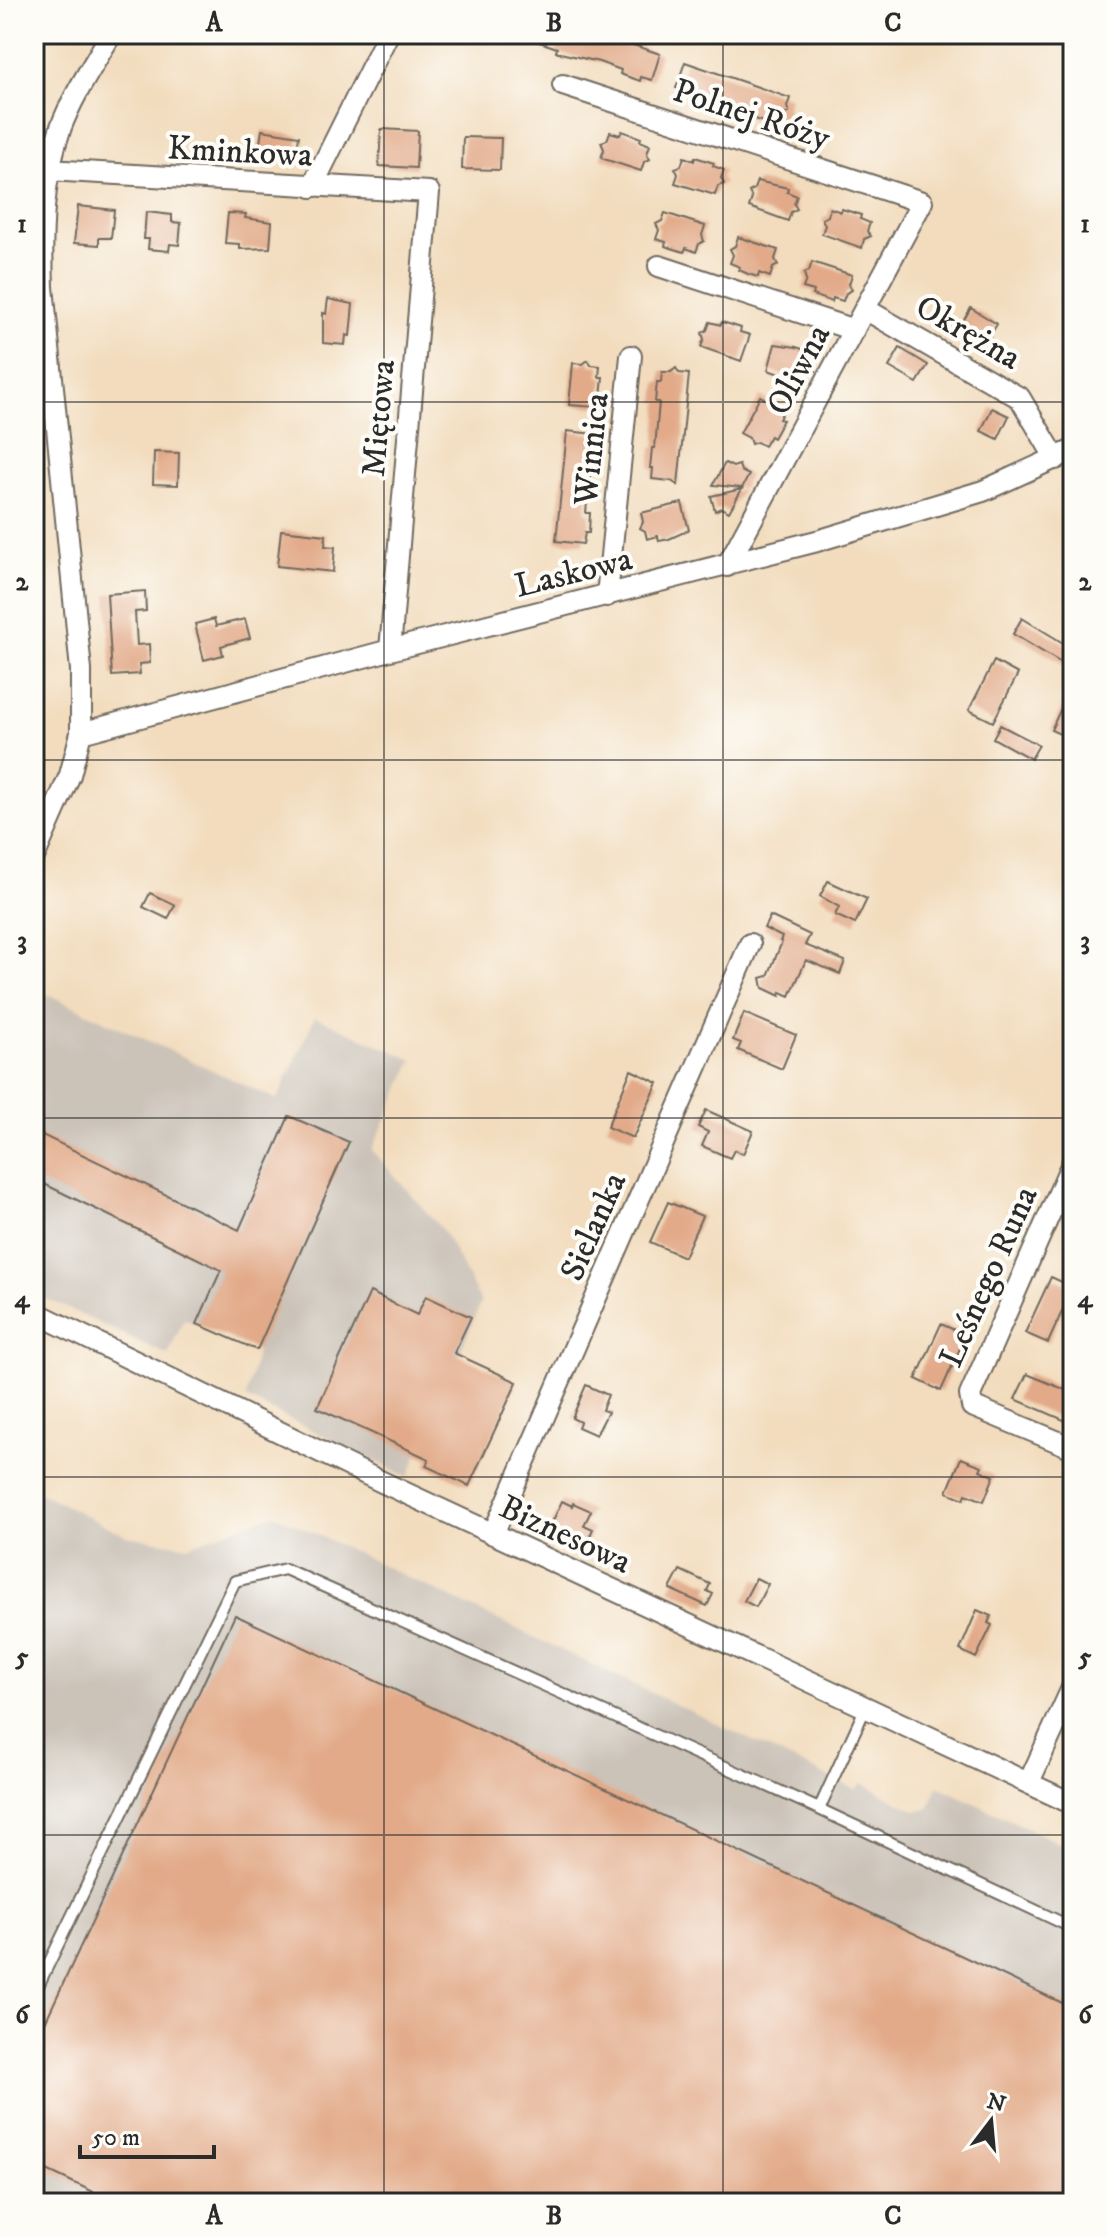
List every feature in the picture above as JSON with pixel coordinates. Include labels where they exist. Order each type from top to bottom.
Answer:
[{"type":"street","points":[[34,857],[70,775],[81,733],[81,670],[38,287],[39,210],[61,125],[111,34]]},
{"type":"street","points":[[312,187],[388,34]]},
{"type":"street","name":"Polnej Róży","points":[[563,85],[922,202]]},
{"type":"street","name":"Kminkowa","points":[[48,170],[429,192]]},
{"type":"street","name":"Miętowa","points":[[390,650],[429,192]]},
{"type":"street","name":"Oliwna","points":[[727,566],[922,202]]},
{"type":"street","points":[[659,266],[854,330]]},
{"type":"street","name":"Okrężna","points":[[865,309],[1020,398],[1065,455]]},
{"type":"street","name":"Winnica","points":[[607,596],[631,356]]},
{"type":"street","name":"Laskowa","points":[[81,733],[390,650],[727,566],[983,491],[1065,455]]},
{"type":"street","name":"Sielanka","points":[[493,1534],[750,944]]},
{"type":"street","name":"Leśnego Runa","points":[[1073,1161],[970,1395],[972,1406],[1073,1448]]},
{"type":"street","name":"Biznesowa","points":[[34,1312],[493,1534],[1073,1804]]},
{"type":"street","points":[[1029,1782],[1073,1686]]},
{"type":"lane","points":[[34,1994],[235,1581],[285,1569],[819,1809],[1073,1928]]},
{"type":"lane","points":[[819,1809],[865,1709]]},
{"type":"shaded area","points":[[34,988],[277,1100],[315,1017],[413,1060],[372,1150],[444,1232],[481,1302],[408,1477],[246,1398],[257,1350],[184,1319],[168,1355],[34,1293]]},
{"type":"shaded area","points":[[34,1490],[127,1536],[187,1546],[274,1514],[856,1790],[861,1783],[916,1811],[928,1809],[938,1786],[1073,1850],[1073,2203],[34,2203]]},
{"type":"building","points":[[522,34],[601,34],[660,54],[652,80],[641,77],[640,81],[599,62],[556,52],[557,48]]},
{"type":"building","points":[[685,62],[790,98],[789,112],[784,115],[781,124],[770,120],[769,124],[745,116],[746,112],[705,98],[704,102],[685,96],[686,92],[676,88]]},
{"type":"building","points":[[381,129],[418,131],[416,168],[379,166]]},
{"type":"building","points":[[262,130],[299,136],[295,161],[258,156]]},
{"type":"building","points":[[622,131],[650,145],[647,154],[650,159],[644,162],[641,171],[601,158],[604,149],[601,142],[607,140],[610,132],[620,135]]},
{"type":"building","points":[[463,137],[501,138],[500,170],[462,169]]},
{"type":"building","points":[[684,157],[714,163],[713,166],[724,170],[721,178],[724,184],[718,186],[715,195],[675,183],[678,174],[675,168],[681,166]]},
{"type":"building","points":[[757,181],[788,188],[787,192],[797,196],[794,204],[797,209],[791,212],[788,221],[749,207],[752,198],[749,192]]},
{"type":"building","points":[[78,206],[114,210],[111,238],[99,238],[99,245],[74,243]]},
{"type":"building","points":[[830,208],[861,215],[860,219],[870,223],[867,231],[871,236],[864,239],[862,248],[822,234],[825,225],[822,219],[828,216]]},
{"type":"building","points":[[146,212],[172,215],[172,222],[181,223],[179,245],[170,244],[169,251],[148,249],[149,239],[144,239]]},
{"type":"building","points":[[228,213],[246,214],[245,218],[272,222],[270,248],[240,249],[240,244],[225,243]]},
{"type":"building","points":[[665,213],[705,226],[704,241],[696,252],[665,246],[666,242],[656,239],[659,230],[656,224],[662,221]]},
{"type":"building","points":[[738,237],[778,250],[775,259],[778,265],[773,268],[770,277],[759,273],[758,277],[748,274],[730,263],[733,255],[730,249],[735,246]]},
{"type":"building","points":[[812,262],[852,275],[849,284],[852,290],[846,293],[843,301],[833,298],[832,302],[803,288],[806,280],[804,273],[809,271]]},
{"type":"building","points":[[328,299],[353,304],[350,336],[346,335],[345,345],[323,343],[323,313],[326,314]]},
{"type":"building","points":[[971,308],[997,324],[985,344],[959,328]]},
{"type":"building","points":[[710,322],[732,325],[750,335],[741,361],[701,347],[704,339],[702,333]]},
{"type":"building","points":[[775,344],[806,350],[804,354],[815,357],[812,366],[816,371],[809,374],[806,383],[768,370]]},
{"type":"building","points":[[900,348],[928,365],[917,383],[889,367]]},
{"type":"building","points":[[588,360],[591,365],[600,366],[599,377],[603,377],[601,397],[597,396],[596,407],[569,405],[573,363],[583,364]]},
{"type":"building","points":[[676,368],[679,373],[689,374],[678,485],[652,479],[653,468],[650,468],[659,402],[655,402],[657,382],[661,382],[662,372],[671,372]]},
{"type":"building","points":[[760,396],[784,409],[779,419],[783,420],[773,438],[770,436],[764,446],[757,442],[751,444],[749,438],[740,433]]},
{"type":"building","points":[[992,408],[1009,416],[998,439],[981,431]]},
{"type":"building","points":[[567,431],[594,434],[593,445],[597,445],[595,465],[591,465],[586,513],[590,513],[589,533],[585,533],[583,544],[556,541]]},
{"type":"building","points":[[154,452],[179,453],[178,485],[153,484]]},
{"type":"building","points":[[725,463],[733,467],[739,465],[741,471],[749,475],[742,488],[713,485]]},
{"type":"building","points":[[742,489],[729,512],[721,508],[715,511],[711,496]]},
{"type":"building","points":[[682,503],[689,530],[669,539],[659,541],[658,536],[647,539],[645,531],[640,528],[643,522],[641,513]]},
{"type":"building","points":[[281,530],[326,535],[325,546],[335,547],[333,572],[277,566]]},
{"type":"building","points":[[145,591],[146,611],[135,612],[137,645],[149,644],[150,663],[139,664],[140,674],[112,676],[107,594]]},
{"type":"building","points":[[1022,618],[1073,649],[1073,670],[1013,634]]},
{"type":"building","points":[[214,619],[216,626],[245,619],[250,638],[221,646],[223,655],[204,660],[195,624]]},
{"type":"building","points":[[994,661],[1018,674],[993,722],[969,710]]},
{"type":"building","points":[[1073,682],[1073,740],[1051,730]]},
{"type":"building","points":[[1000,725],[1039,745],[1031,759],[993,738]]},
{"type":"building","points":[[828,881],[867,899],[855,924],[835,915],[839,907],[820,896]]},
{"type":"building","points":[[150,893],[175,905],[168,919],[143,907]]},
{"type":"building","points":[[770,916],[810,935],[805,945],[845,961],[840,974],[806,960],[790,996],[781,992],[780,996],[763,988],[761,978],[768,976],[782,942],[782,937],[764,928]]},
{"type":"building","points":[[744,1013],[796,1035],[782,1069],[738,1050],[741,1043],[733,1040]]},
{"type":"building","points":[[631,1070],[658,1083],[633,1138],[607,1127]]},
{"type":"building","points":[[706,1110],[753,1131],[743,1154],[734,1150],[730,1158],[702,1146],[708,1132],[698,1127]]},
{"type":"building","points":[[289,1116],[349,1142],[257,1350],[197,1324],[221,1270],[34,1179],[34,1131],[239,1230]]},
{"type":"building","points":[[668,1202],[702,1216],[684,1257],[650,1242]]},
{"type":"building","points":[[1051,1277],[1073,1287],[1048,1343],[1025,1333]]},
{"type":"building","points":[[370,1292],[417,1315],[426,1296],[471,1317],[454,1353],[517,1382],[469,1486],[426,1466],[429,1459],[317,1408]]},
{"type":"building","points":[[941,1324],[966,1335],[941,1391],[916,1379]]},
{"type":"building","points":[[1027,1374],[1073,1393],[1073,1424],[1015,1399]]},
{"type":"building","points":[[586,1385],[608,1395],[602,1410],[608,1412],[596,1435],[578,1427],[580,1422],[572,1418]]},
{"type":"building","points":[[961,1458],[982,1466],[980,1470],[994,1476],[984,1501],[966,1494],[964,1499],[947,1492]]},
{"type":"building","points":[[562,1501],[591,1511],[584,1525],[593,1529],[586,1545],[549,1529]]},
{"type":"building","points":[[680,1570],[710,1584],[707,1591],[713,1594],[707,1606],[670,1589]]},
{"type":"building","points":[[756,1578],[768,1584],[756,1607],[744,1601]]},
{"type":"building","points":[[977,1610],[991,1616],[988,1623],[992,1625],[976,1658],[960,1650]]},
{"type":"building","points":[[235,1615],[1073,2008],[1073,2203],[117,2203],[34,2164],[34,2046]]}]
